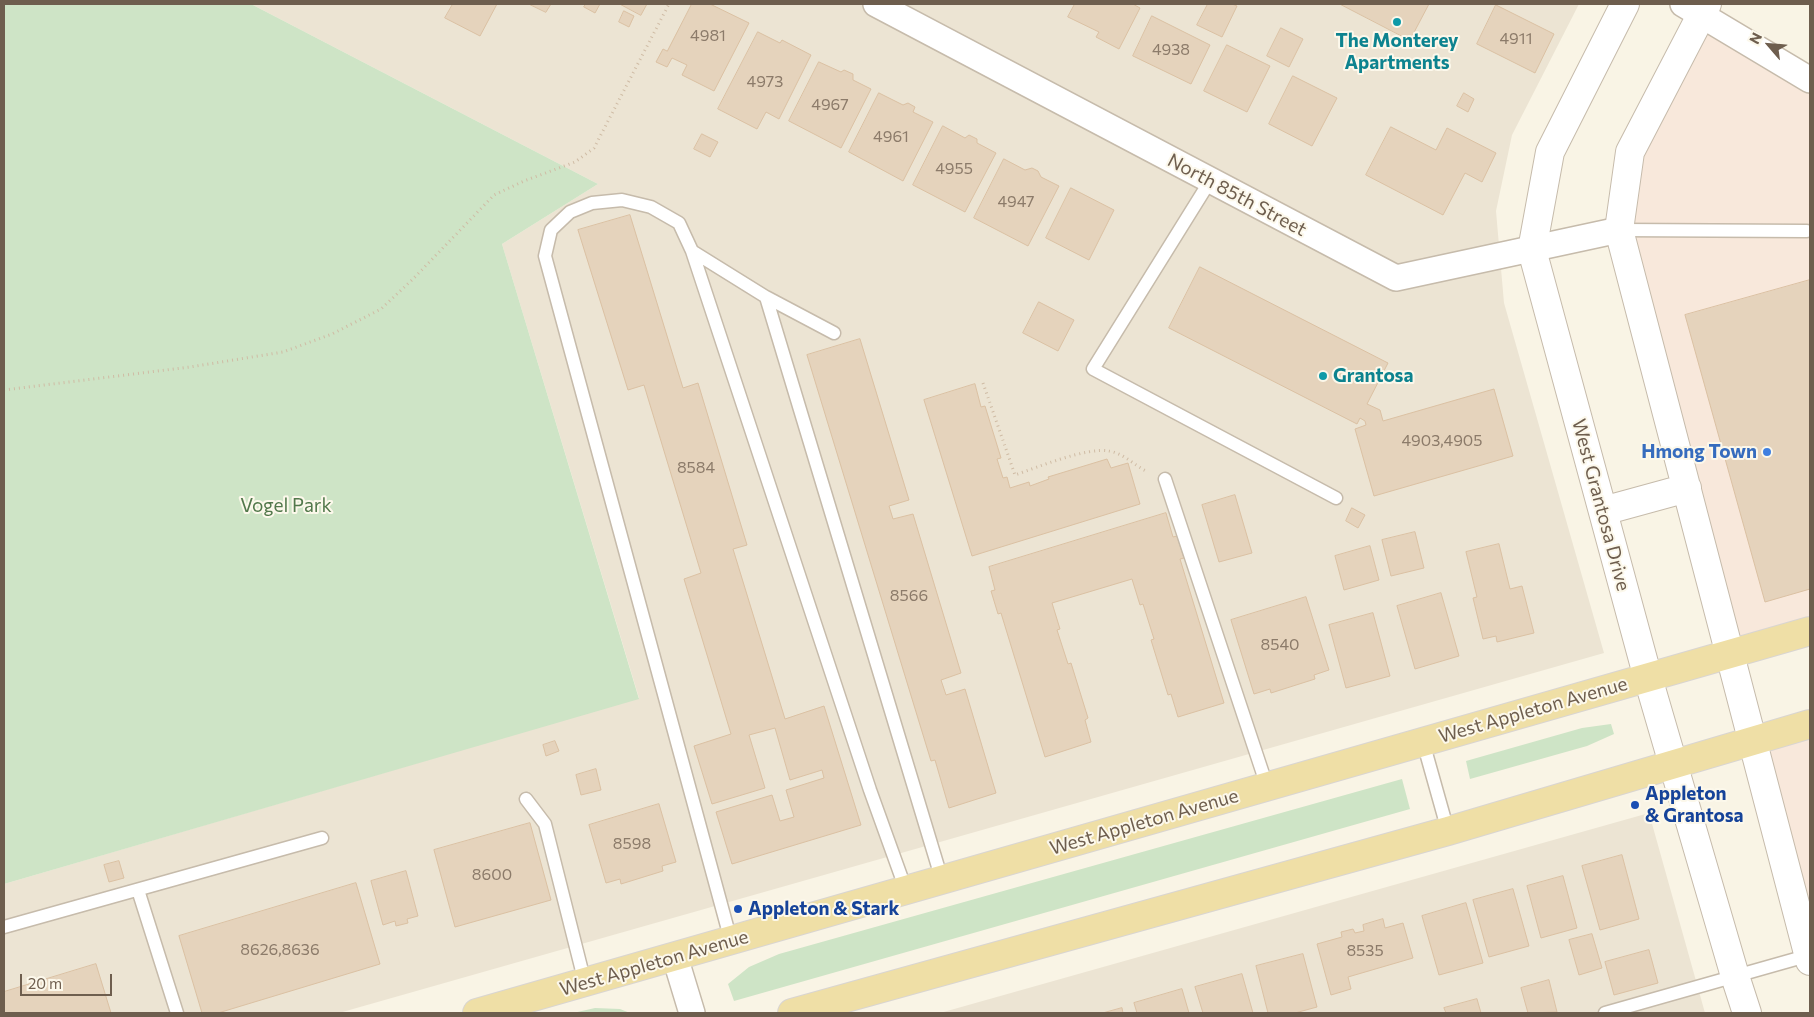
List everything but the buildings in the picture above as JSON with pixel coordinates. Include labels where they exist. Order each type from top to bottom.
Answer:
[{"type":"main road","name":"West Appleton Avenue","points":[[477,1013],[1810,631]]},
{"type":"main road","points":[[792,1013],[1448,831],[1810,724]]},
{"type":"street","name":"North 85th Street","points":[[876,4],[1396,278],[1619,230]]},
{"type":"street","name":"West Grantosa Drive","points":[[1625,4],[1550,152],[1532,250],[1648,678],[1747,1013]]},
{"type":"street","points":[[1810,80],[1697,7],[1630,152],[1619,230],[1810,957]]},
{"type":"street","points":[[1603,511],[1687,488]]},
{"type":"street","points":[[675,957],[692,1013]]},
{"type":"lane","points":[[1210,181],[1093,369],[1336,498]]},
{"type":"lane","points":[[731,941],[545,256],[551,230],[570,212],[592,203],[622,200],[651,207],[679,223],[692,251],[861,761],[906,890]]},
{"type":"lane","points":[[1619,230],[1807,231]]},
{"type":"lane","points":[[692,251],[766,297],[834,333]]},
{"type":"lane","points":[[766,297],[942,880]]},
{"type":"lane","points":[[1165,479],[1267,786]]},
{"type":"lane","points":[[1423,742],[1448,831]]},
{"type":"lane","points":[[526,799],[545,824],[585,983]]},
{"type":"lane","points":[[4,927],[322,838]]},
{"type":"lane","points":[[138,890],[176,1013]]},
{"type":"lane","points":[[1605,1013],[1810,957]]},
{"type":"path","points":[[4,390],[190,367],[283,352],[332,334],[381,308],[413,279],[494,196],[524,181],[575,162],[594,148],[669,4]]},
{"type":"path","points":[[983,383],[1015,475],[1092,450],[1110,451],[1165,479]]},
{"type":"shaded area","points":[[251,4],[1579,4],[1512,135],[1496,211],[1504,303],[1604,653],[339,1013],[4,1013],[4,884],[639,698],[502,244],[598,184]]},
{"type":"shaded area","points":[[1702,14],[1810,80],[1810,631],[1729,653],[1619,230],[1630,152]]},
{"type":"shaded area","points":[[1810,724],[1810,961],[1752,742]]},
{"type":"shaded area","points":[[1649,813],[1705,1013],[940,1013]]},
{"type":"green space","name":"Vogel Park","points":[[4,4],[251,4],[598,184],[502,244],[639,699],[4,884]]},
{"type":"green space","points":[[1611,724],[1614,734],[1587,746],[1470,779],[1466,761],[1582,728]]},
{"type":"green space","points":[[1402,779],[1410,809],[734,1001],[728,984],[749,967],[779,954]]},
{"type":"green space","points":[[595,1008],[620,1009],[630,1013],[573,1013]]},
{"type":"place","name":"The Monterey Apartments","points":[[1397,22]]},
{"type":"place","name":"Grantosa","points":[[1323,376]]},
{"type":"place","name":"Hmong Town","points":[[1767,452]]},
{"type":"place","name":"Appleton & Grantosa","points":[[1635,805]]},
{"type":"place","name":"Appleton & Stark","points":[[738,909]]}]
